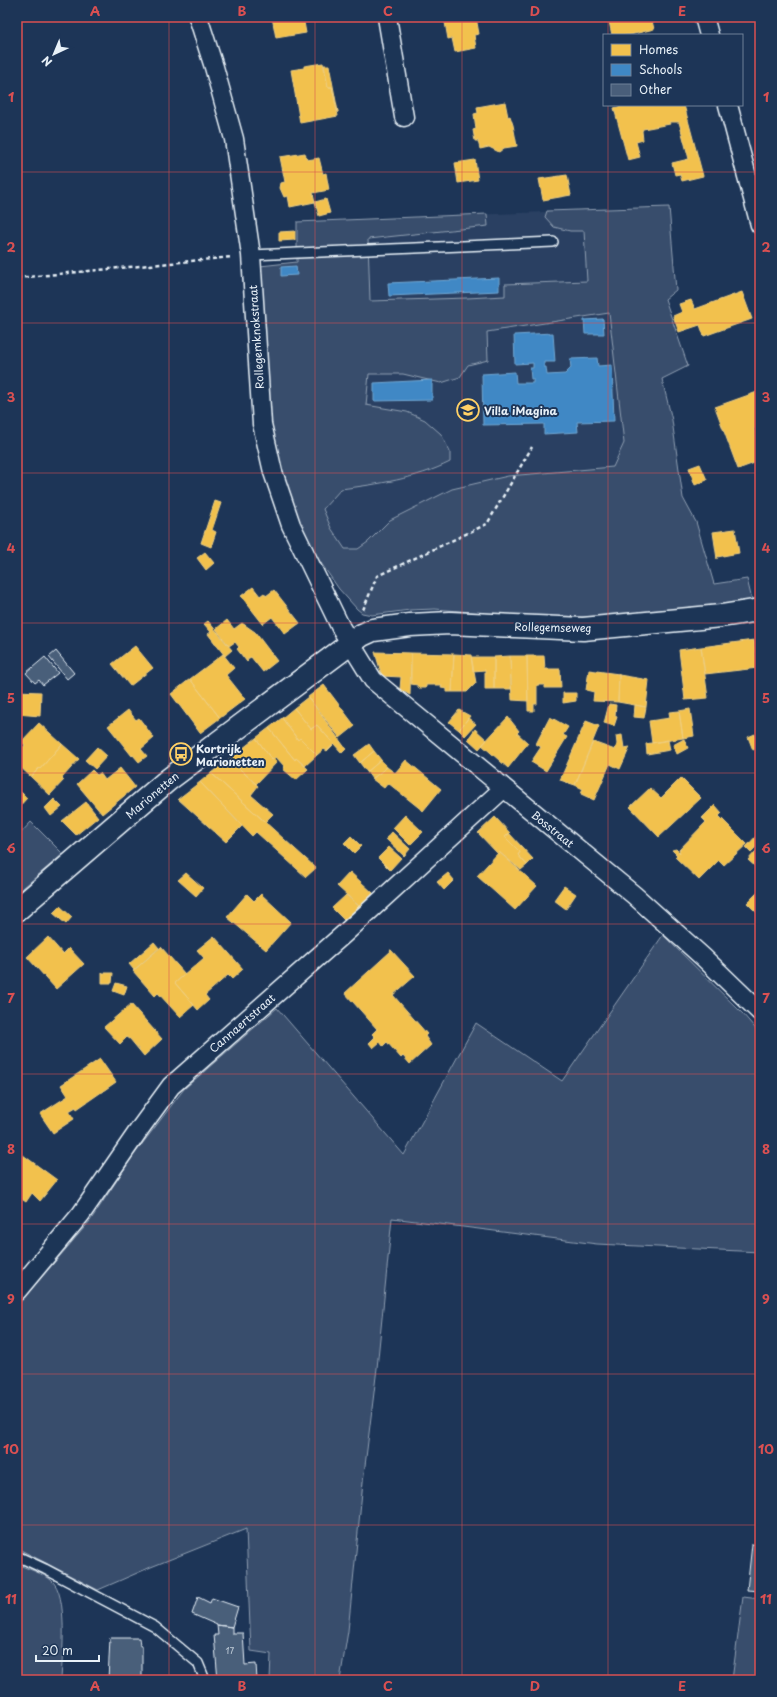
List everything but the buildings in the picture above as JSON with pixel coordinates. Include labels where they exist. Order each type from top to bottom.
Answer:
[{"type":"street","name":"Rollegemknokstraat","points":[[198,17],[234,139],[251,255],[262,424],[273,472],[290,525],[341,628],[356,639]]},
{"type":"street","points":[[388,17],[404,117]]},
{"type":"street","points":[[704,17],[709,34]]},
{"type":"street","points":[[728,106],[760,225]]},
{"type":"street","name":"Rollegemseweg","points":[[356,639],[373,630],[410,625],[450,624],[583,629],[706,618],[760,610]]},
{"type":"street","name":"Bosstraat","points":[[356,639],[373,680],[634,895],[704,958],[760,1012]]},
{"type":"street","name":"Marionetten","points":[[17,910],[168,780],[356,639]]},
{"type":"street","name":"Cannaertstraat","points":[[17,1291],[81,1214],[171,1086],[344,934],[504,788]]},
{"type":"lane","points":[[251,255],[553,242]]},
{"type":"lane","points":[[17,1556],[59,1576],[155,1627],[198,1663],[205,1680]]},
{"type":"path","points":[[17,278],[251,255]]},
{"type":"path","points":[[356,639],[362,613],[377,576],[487,524],[532,447]]},
{"type":"shaded area","name":"Vil!a iMagina","points":[[669,207],[676,290],[665,299],[688,366],[662,379],[672,420],[683,498],[696,522],[626,616],[544,618],[435,609],[410,610],[372,615],[362,613],[339,589],[260,266],[297,262],[297,222]]},
{"type":"shaded area","name":"Vil!a iMagina","points":[[669,207],[676,290],[665,299],[688,366],[662,379],[672,420],[683,498],[696,522],[714,584],[747,579],[752,600],[704,610],[626,616],[544,618],[435,609],[410,610],[372,615],[362,613],[339,589],[296,527],[276,464],[265,400],[260,266],[297,262],[297,222],[487,214],[488,226],[368,239],[370,301],[505,296],[505,284],[587,281],[584,231],[570,231],[554,227],[545,217],[547,211]],"holes":[[[609,313],[624,443],[613,467],[508,476],[452,489],[390,520],[368,542],[358,549],[345,549],[331,528],[323,509],[341,489],[383,483],[410,477],[450,462],[450,452],[441,434],[425,420],[407,412],[366,405],[369,374],[403,374],[441,383],[460,377],[468,365],[488,360],[487,332]]]},
{"type":"shaded area","points":[[31,822],[63,854],[17,893],[17,837]]},
{"type":"shaded area","points":[[663,935],[743,1014],[760,1034],[760,1252],[597,1244],[392,1218],[348,1631],[340,1680],[270,1680],[271,1654],[251,1651],[246,1529],[98,1590],[17,1548],[17,1306],[90,1221],[133,1156],[184,1089],[277,1008],[404,1155],[476,1023],[562,1081]]},
{"type":"shaded area","points":[[17,1564],[40,1573],[51,1580],[57,1587],[60,1598],[63,1627],[61,1680],[17,1680]]},
{"type":"shaded area","points":[[743,1597],[760,1599],[760,1680],[732,1680]]},
{"type":"place","name":"Vil!a iMagina","points":[[468,410]]},
{"type":"place","name":"Kortrijk Marionetten","points":[[181,754]]}]
